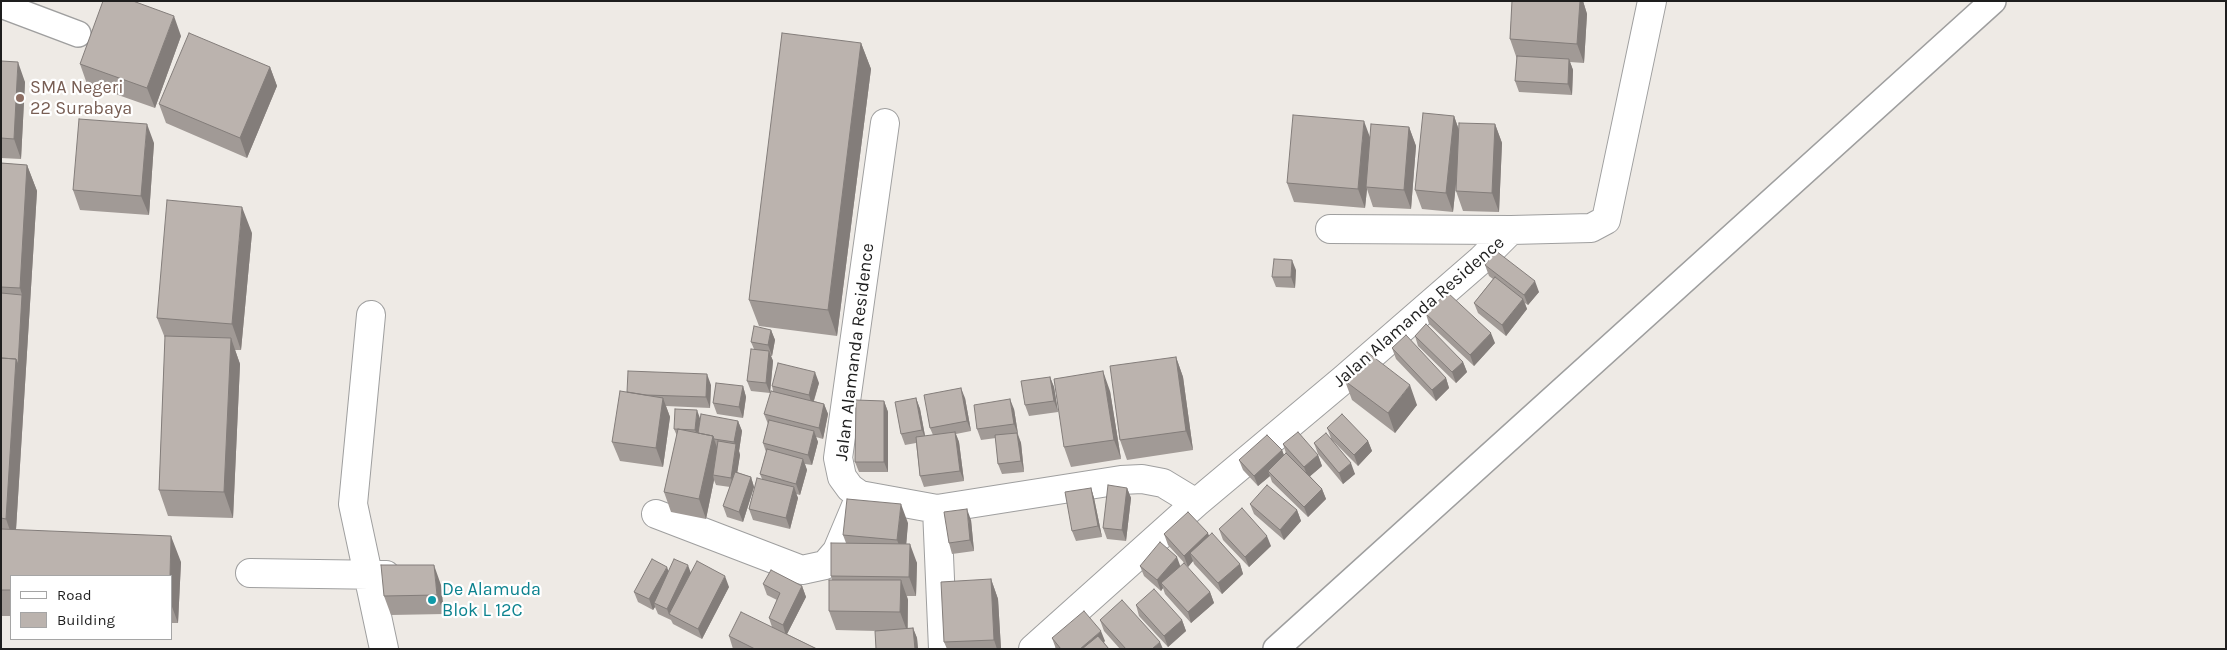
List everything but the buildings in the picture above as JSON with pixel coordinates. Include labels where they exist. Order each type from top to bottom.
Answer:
[{"type":"street","name":"Jalan Alamanda Residence","points":[[1034,649],[1196,503],[1482,259],[1511,230],[1591,228],[1606,220],[1652,1]]},
{"type":"street","name":"Jalan Alamanda Residence","points":[[860,495],[850,488],[842,478],[838,458],[885,123]]},
{"type":"street","points":[[1330,229],[1511,230]]},
{"type":"street","points":[[371,315],[353,504],[384,649]]},
{"type":"street","points":[[656,514],[802,570],[825,565],[837,552],[860,495],[937,508],[1121,480],[1142,479],[1163,483],[1196,503]]},
{"type":"street","points":[[937,508],[943,649]]},
{"type":"street","points":[[250,573],[408,576]]},
{"type":"lane","points":[[1276,649],[1993,1]]},
{"type":"lane","points":[[1,5],[78,34]]},
{"type":"place","name":"SMA Negeri 22 Surabaya","points":[[20,98]]},
{"type":"place","name":"De Alamuda Blok L 12C","points":[[432,600]]}]
